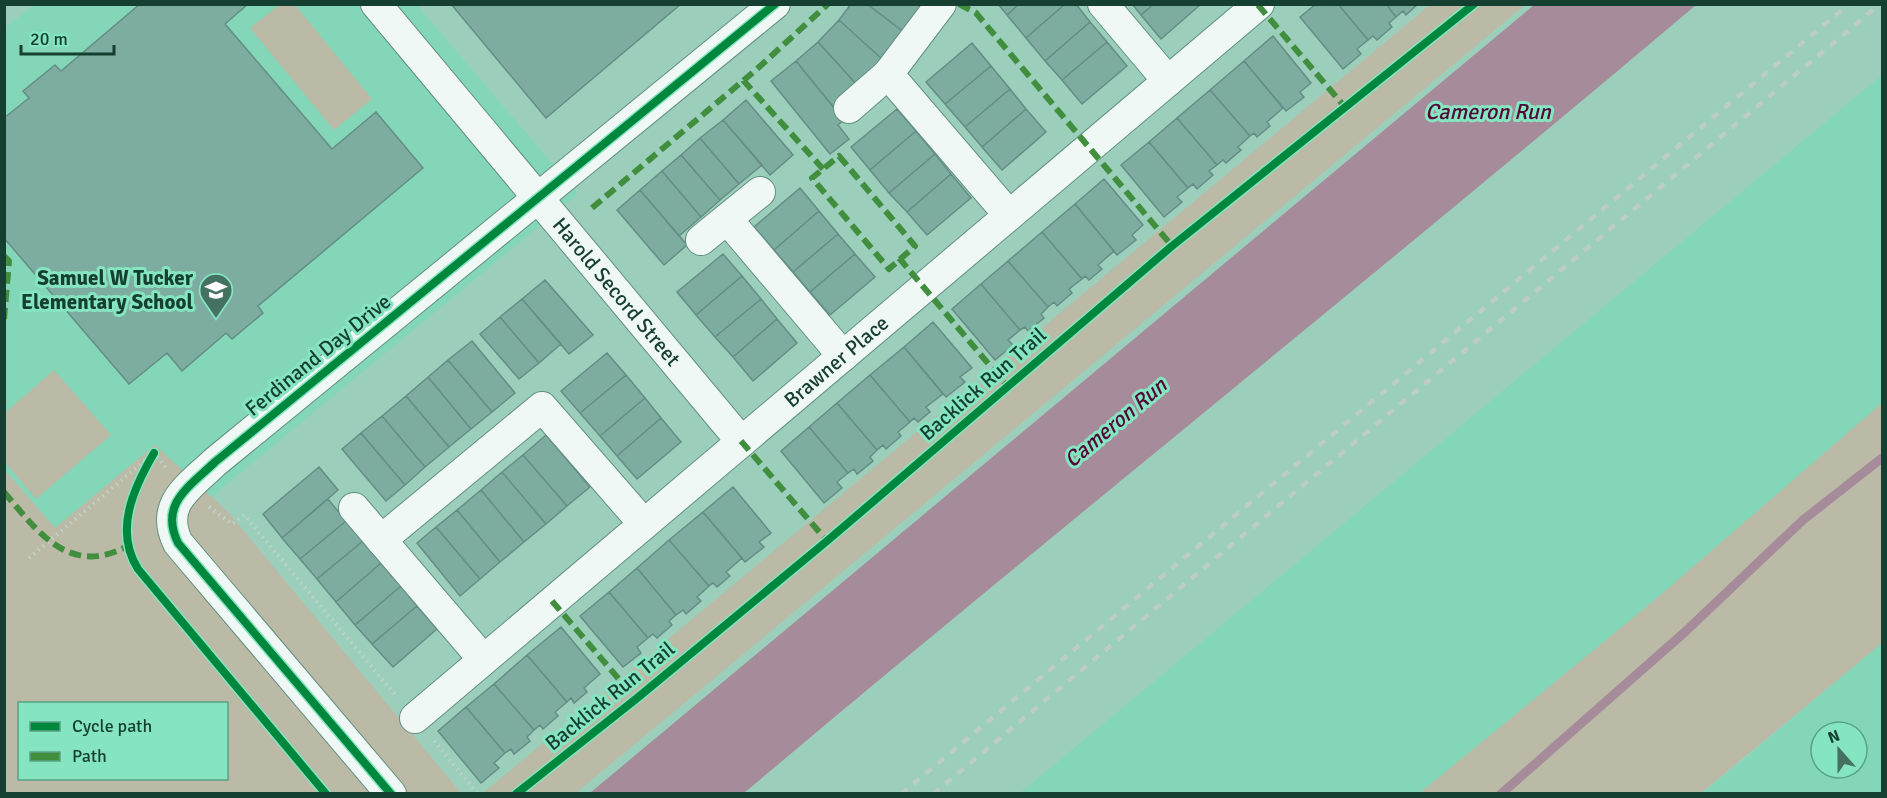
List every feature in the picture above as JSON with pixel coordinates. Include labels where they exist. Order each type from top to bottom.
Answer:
[{"type":"street","name":"Harold Secord Street","points":[[376,4],[741,441]]},
{"type":"street","name":"Ferdinand Day Drive","points":[[391,794],[178,543],[172,531],[170,516],[180,495],[215,462],[775,4]]},
{"type":"street","points":[[849,108],[888,74],[941,4]]},
{"type":"street","points":[[1103,4],[1168,81]]},
{"type":"street","name":"Brawner Place","points":[[415,718],[1258,4]]},
{"type":"street","points":[[888,74],[1009,215]]},
{"type":"street","points":[[701,240],[760,192]]},
{"type":"street","points":[[727,219],[843,356]]},
{"type":"street","points":[[381,540],[542,407],[644,524]]},
{"type":"street","points":[[354,508],[483,659]]},
{"type":"path","points":[[154,453],[186,490],[232,524],[244,515],[478,794]]},
{"type":"path","points":[[139,481],[154,453]]},
{"type":"path","points":[[29,558],[154,453]]},
{"type":"shaded area","points":[[1431,4],[1525,5],[576,793],[483,793]]},
{"type":"shaded area","name":"Samuel W Tucker Elementary School","points":[[34,5],[417,5],[578,194],[210,498],[155,445],[55,528],[5,469],[4,28]]},
{"type":"shaded area","points":[[279,5],[295,5],[372,99],[334,130],[250,28]]},
{"type":"shaded area","points":[[1882,75],[1882,403],[1657,598],[1420,793],[1019,794]]},
{"type":"shaded area","points":[[54,370],[111,435],[36,499],[5,462],[5,413]]},
{"type":"shaded area","points":[[1882,403],[1882,643],[1701,793],[1420,793],[1657,598]]},
{"type":"shaded area","points":[[155,445],[228,512],[461,793],[5,793],[4,469],[55,528]]},
{"type":"shaded area","points":[[1882,643],[1882,793],[1701,794],[1747,757]]},
{"type":"water","name":"Cameron Run","points":[[1534,5],[1696,5],[744,793],[590,793]]},
{"type":"building","points":[[140,4],[248,4],[225,24],[332,149],[376,112],[423,168],[258,306],[263,313],[232,339],[226,333],[182,371],[167,353],[129,384],[4,238],[4,118],[29,98],[23,91],[55,65],[61,71]]},
{"type":"building","points":[[451,4],[681,4],[546,118]]},
{"type":"building","points":[[851,4],[867,4],[905,33],[883,60],[839,20]]},
{"type":"building","points":[[867,4],[922,4],[905,33]]},
{"type":"building","points":[[998,4],[1019,4],[1007,15]]},
{"type":"building","points":[[1019,4],[1065,4],[1026,38],[1007,15]]},
{"type":"building","points":[[1065,4],[1076,4],[1090,22],[1045,61],[1026,38]]},
{"type":"building","points":[[1132,4],[1154,4],[1141,15]]},
{"type":"building","points":[[1154,4],[1201,4],[1161,39],[1141,15]]},
{"type":"building","points":[[1316,4],[1338,4],[1368,40],[1357,49],[1361,54],[1343,69],[1300,17]]},
{"type":"building","points":[[1338,4],[1386,4],[1396,17],[1389,23],[1392,27],[1377,40],[1373,36],[1368,40]]},
{"type":"building","points":[[1386,4],[1418,4],[1406,15],[1403,11],[1396,17]]},
{"type":"building","points":[[839,20],[883,60],[858,86],[818,42]]},
{"type":"building","points":[[1090,22],[1107,42],[1062,80],[1045,61]]},
{"type":"building","points":[[1273,36],[1311,83],[1300,92],[1304,97],[1286,111],[1244,61]]},
{"type":"building","points":[[818,42],[858,86],[834,108],[796,61]]},
{"type":"building","points":[[1107,42],[1127,66],[1082,104],[1062,80]]},
{"type":"building","points":[[972,43],[991,66],[945,104],[926,82]]},
{"type":"building","points":[[796,61],[844,120],[838,125],[849,139],[830,154],[771,81]]},
{"type":"building","points":[[1244,61],[1283,108],[1267,122],[1270,126],[1257,137],[1254,133],[1250,136],[1210,90]]},
{"type":"building","points":[[991,66],[1010,89],[965,127],[945,104]]},
{"type":"building","points":[[1010,89],[1026,109],[982,147],[965,127]]},
{"type":"building","points":[[1210,90],[1250,136],[1238,147],[1241,150],[1226,163],[1223,160],[1217,165],[1177,118]]},
{"type":"building","points":[[746,100],[793,155],[770,175],[723,120]]},
{"type":"building","points":[[897,109],[916,131],[870,170],[851,147]]},
{"type":"building","points":[[1026,109],[1046,132],[1002,170],[982,147]]},
{"type":"building","points":[[1177,118],[1217,165],[1209,171],[1213,175],[1197,189],[1193,184],[1188,188],[1149,142]]},
{"type":"building","points":[[723,120],[762,165],[739,184],[700,138]]},
{"type":"building","points":[[916,131],[935,154],[889,193],[870,170]]},
{"type":"building","points":[[700,138],[739,184],[720,200],[681,155]]},
{"type":"building","points":[[1149,142],[1188,188],[1177,197],[1182,202],[1164,217],[1121,165]]},
{"type":"building","points":[[935,154],[951,174],[907,212],[889,193]]},
{"type":"building","points":[[681,155],[720,200],[701,217],[662,171]]},
{"type":"building","points":[[662,171],[701,217],[679,236],[640,190]]},
{"type":"building","points":[[951,174],[971,198],[927,235],[907,212]]},
{"type":"building","points":[[1104,179],[1143,225],[1132,235],[1136,240],[1117,255],[1075,204]]},
{"type":"building","points":[[800,188],[819,211],[774,250],[754,227]]},
{"type":"building","points":[[640,190],[687,245],[664,265],[617,210]]},
{"type":"building","points":[[1075,204],[1114,251],[1098,265],[1102,269],[1089,280],[1085,276],[1082,279],[1042,232]]},
{"type":"building","points":[[819,211],[838,234],[793,272],[774,250]]},
{"type":"building","points":[[1042,232],[1082,279],[1069,289],[1072,293],[1057,306],[1054,302],[1048,307],[1008,261]]},
{"type":"building","points":[[838,234],[855,254],[810,292],[793,272]]},
{"type":"building","points":[[723,254],[742,276],[696,315],[677,292]]},
{"type":"building","points":[[855,254],[875,277],[830,315],[810,292]]},
{"type":"building","points":[[1008,261],[1048,307],[1041,314],[1044,318],[1028,331],[1025,327],[1020,330],[981,284]]},
{"type":"building","points":[[742,276],[761,299],[715,337],[696,315]]},
{"type":"building","points":[[545,280],[593,335],[569,354],[522,299]]},
{"type":"building","points":[[981,284],[1020,330],[1008,340],[1013,345],[995,360],[952,309]]},
{"type":"building","points":[[522,299],[561,344],[539,363],[500,317]]},
{"type":"building","points":[[761,299],[777,319],[733,357],[715,337]]},
{"type":"building","points":[[500,317],[539,363],[519,379],[480,334]]},
{"type":"building","points":[[777,319],[797,343],[753,381],[733,357]]},
{"type":"building","points":[[933,322],[972,368],[960,377],[965,382],[946,397],[904,347]]},
{"type":"building","points":[[472,341],[515,393],[492,412],[448,360]]},
{"type":"building","points":[[904,347],[943,394],[926,407],[930,412],[918,422],[914,418],[910,422],[870,375]]},
{"type":"building","points":[[607,353],[626,375],[580,413],[561,391]]},
{"type":"building","points":[[448,360],[492,412],[471,429],[428,377]]},
{"type":"building","points":[[626,375],[645,398],[600,436],[580,413]]},
{"type":"building","points":[[870,375],[910,422],[898,432],[901,436],[886,449],[883,445],[877,450],[837,403]]},
{"type":"building","points":[[428,377],[471,429],[449,447],[406,396]]},
{"type":"building","points":[[406,396],[449,447],[425,467],[382,416]]},
{"type":"building","points":[[645,398],[661,418],[617,456],[600,436]]},
{"type":"building","points":[[837,403],[877,450],[870,457],[873,461],[857,474],[854,469],[848,473],[809,427]]},
{"type":"building","points":[[382,416],[425,467],[405,485],[361,433]]},
{"type":"building","points":[[661,418],[681,442],[637,479],[617,456]]},
{"type":"building","points":[[809,427],[848,473],[837,482],[842,488],[824,503],[781,451]]},
{"type":"building","points":[[361,433],[405,485],[386,501],[342,449]]},
{"type":"building","points":[[546,435],[590,487],[567,506],[523,455]]},
{"type":"building","points":[[523,455],[567,506],[546,524],[502,472]]},
{"type":"building","points":[[319,467],[338,490],[282,538],[263,514]]},
{"type":"building","points":[[502,472],[546,524],[524,542],[481,490]]},
{"type":"building","points":[[733,487],[771,533],[759,542],[764,547],[745,562],[703,512]]},
{"type":"building","points":[[481,490],[524,542],[500,562],[457,510]]},
{"type":"building","points":[[328,499],[346,521],[300,559],[282,538]]},
{"type":"building","points":[[457,510],[500,562],[480,579],[436,527]]},
{"type":"building","points":[[703,512],[742,558],[726,572],[730,576],[717,587],[713,583],[709,586],[669,540]]},
{"type":"building","points":[[346,521],[363,541],[317,579],[300,559]]},
{"type":"building","points":[[436,527],[480,579],[460,596],[417,543]]},
{"type":"building","points":[[669,540],[709,586],[697,597],[701,601],[686,614],[683,610],[676,615],[637,568]]},
{"type":"building","points":[[363,541],[381,563],[336,602],[317,579]]},
{"type":"building","points":[[381,563],[401,586],[355,625],[336,602]]},
{"type":"building","points":[[637,568],[676,615],[669,621],[672,625],[657,638],[653,634],[648,638],[609,592]]},
{"type":"building","points":[[401,586],[417,606],[372,644],[355,625]]},
{"type":"building","points":[[609,592],[648,638],[637,647],[641,653],[623,667],[580,616]]},
{"type":"building","points":[[417,606],[437,629],[393,667],[372,644]]},
{"type":"building","points":[[561,627],[600,674],[584,688],[587,692],[574,703],[571,698],[567,702],[527,655]]},
{"type":"building","points":[[527,655],[567,702],[555,712],[558,716],[543,729],[540,725],[534,730],[494,684]]},
{"type":"building","points":[[494,684],[534,730],[527,737],[530,741],[514,754],[511,749],[505,753],[466,707]]},
{"type":"building","points":[[466,707],[505,753],[494,763],[499,768],[481,783],[438,731]]},
{"type":"waterway","points":[[1501,794],[1686,631],[1803,520],[1882,458]]},
{"type":"railway","points":[[901,794],[1849,4]]},
{"type":"railway","points":[[933,794],[1880,4]]},
{"type":"marked path","points":[[592,208],[757,69],[828,4]]},
{"type":"marked path","points":[[959,4],[976,13],[1172,246]]},
{"type":"marked path","points":[[1258,5],[1344,106]]},
{"type":"marked path","points":[[743,80],[823,169]]},
{"type":"marked path","points":[[839,156],[915,246],[889,269],[812,178],[839,156]]},
{"type":"marked path","points":[[4,256],[9,261],[4,319]]},
{"type":"marked path","points":[[899,258],[1008,387]]},
{"type":"marked path","points":[[741,441],[827,541]]},
{"type":"marked path","points":[[4,492],[43,535],[57,546],[72,553],[89,556],[107,554],[128,546]]},
{"type":"marked path","points":[[552,601],[636,699]]},
{"type":"cycle path","points":[[391,794],[178,543],[173,529],[172,517],[175,507],[187,488],[215,462],[775,4]]},
{"type":"cycle path","name":"Backlick Run Trail","points":[[516,794],[636,699],[827,541],[1172,246],[1474,4]]},
{"type":"cycle path","points":[[154,453],[139,481],[129,510],[127,540],[138,569],[326,794]]},
{"type":"place","name":"Samuel W Tucker Elementary School","points":[[216,319]]}]
